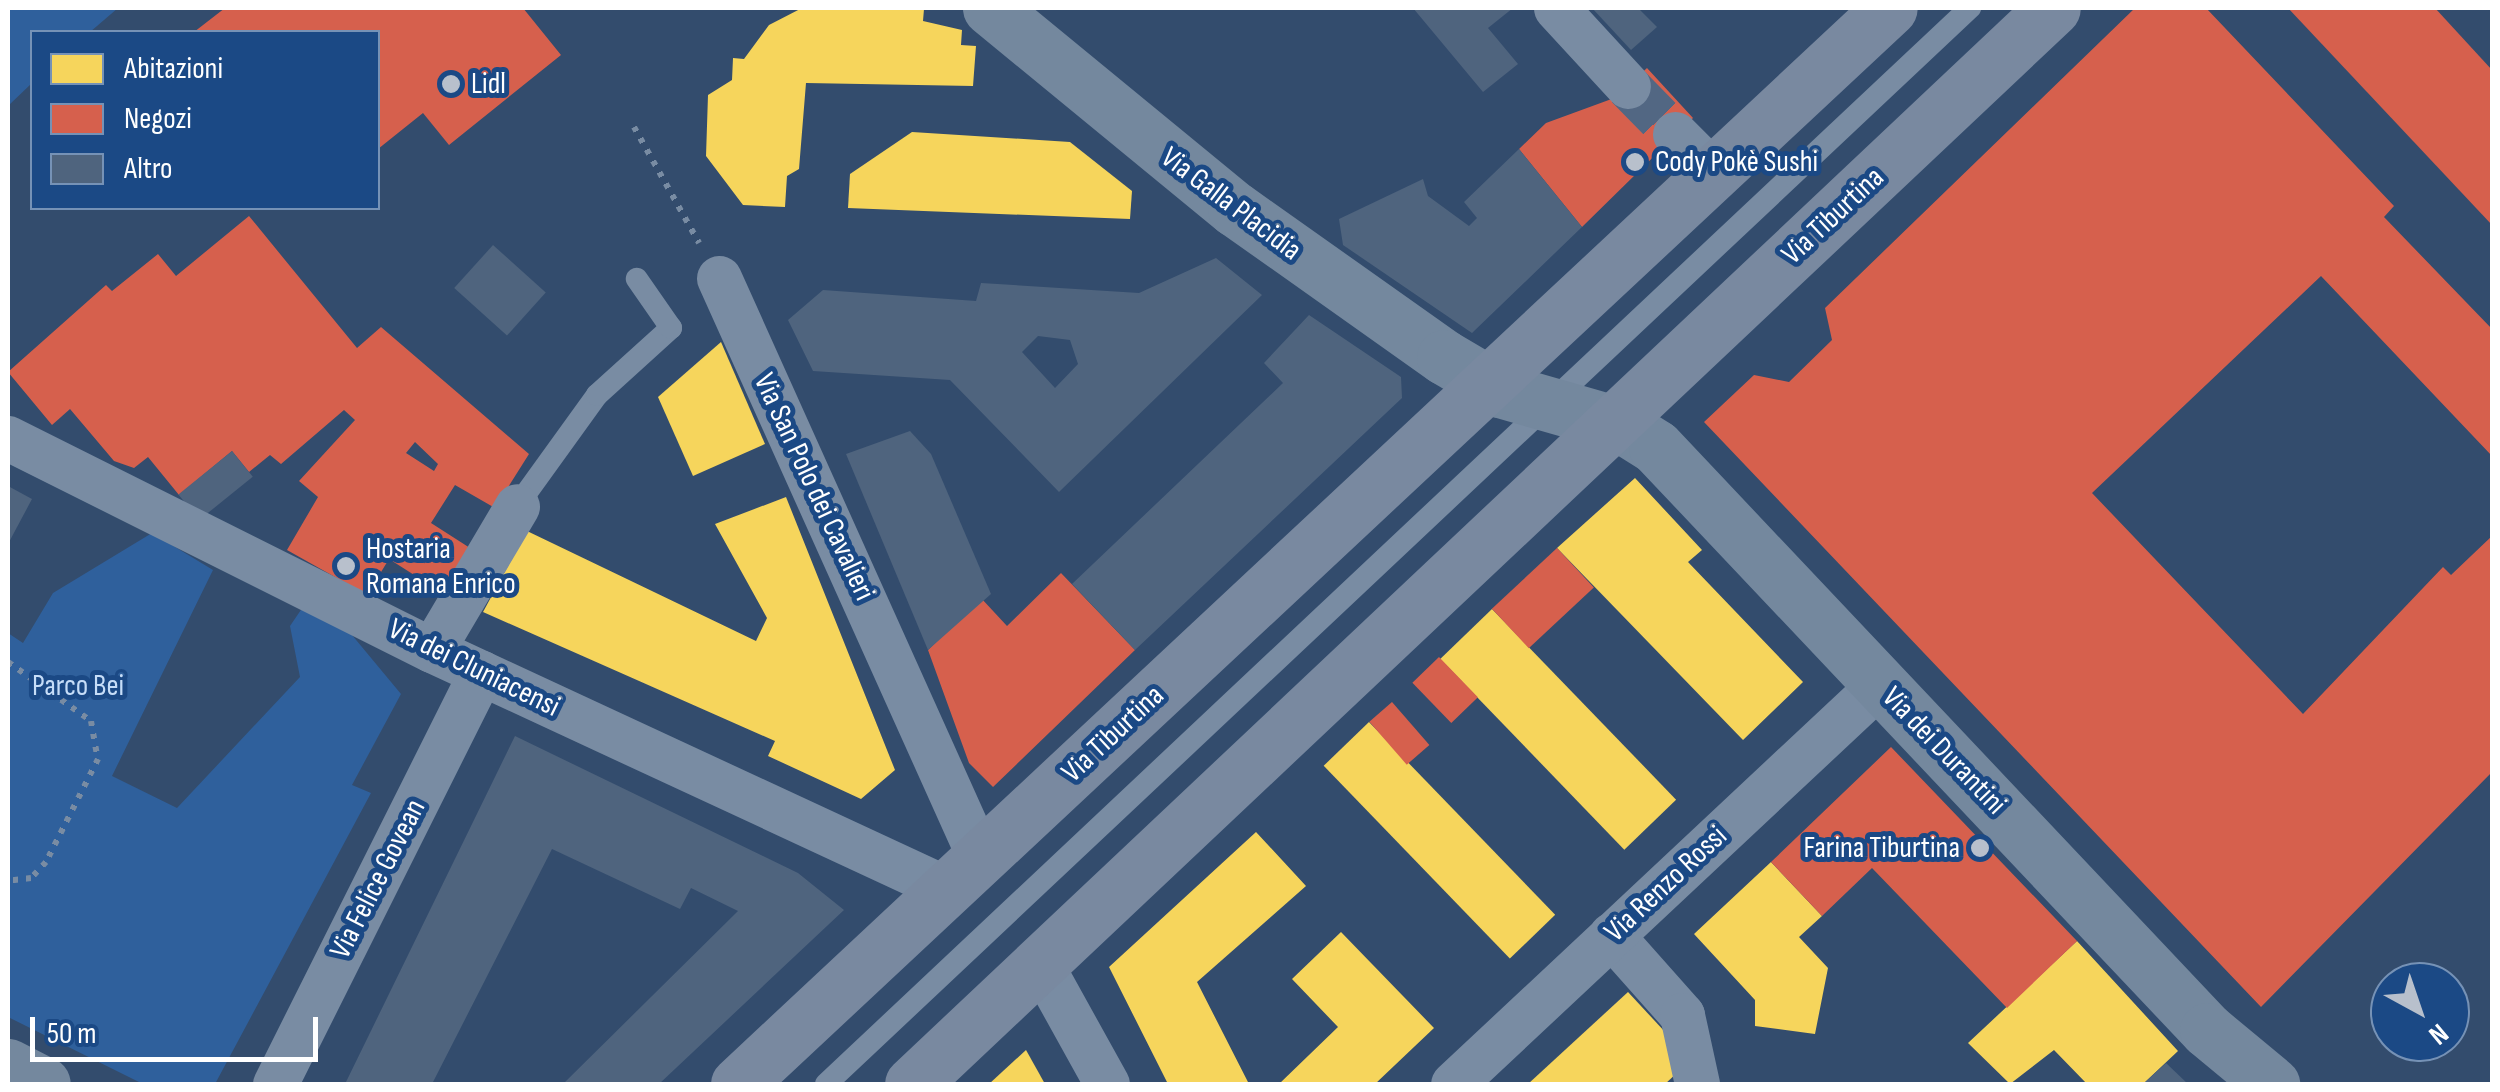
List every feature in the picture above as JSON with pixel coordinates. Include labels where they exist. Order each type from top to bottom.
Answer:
[{"type":"main road","name":"Via Tiburtina","points":[[738,1084],[1890,8]]},
{"type":"main road","name":"Via Tiburtina","points":[[912,1084],[2054,8]]},
{"type":"street","name":"Via Galla Placidia","points":[[990,8],[1235,209],[1486,383]]},
{"type":"street","points":[[1556,8],[1628,86]]},
{"type":"street","points":[[1676,134],[1714,172]]},
{"type":"street","name":"Via San Polo dei Cavalieri","points":[[719,278],[962,872]]},
{"type":"street","points":[[1486,383],[1546,406],[1613,424]]},
{"type":"street","name":"Via dei Durantini","points":[[1613,424],[1665,456],[2206,1030],[2272,1084]]},
{"type":"street","name":"Via dei Cluniacensi","points":[[8,438],[480,673],[962,872]]},
{"type":"street","points":[[432,650],[517,506]]},
{"type":"street","name":"Via Felice Govean","points":[[275,1084],[480,673]]},
{"type":"street","name":"Via Renzo Rossi","points":[[1453,1084],[1880,684]]},
{"type":"street","points":[[1610,935],[1682,1015],[1697,1084]]},
{"type":"street","points":[[1041,964],[1107,1084]]},
{"type":"street","points":[[8,1066],[43,1084]]},
{"type":"lane","name":"Via Tiburtina","points":[[826,1084],[1970,8]]},
{"type":"lane","points":[[517,506],[597,395],[671,328],[637,278]]},
{"type":"path","points":[[634,126],[719,278]]},
{"type":"path","points":[[8,662],[90,721],[98,759],[46,862],[31,878],[8,882]]},
{"type":"green space","points":[[8,8],[118,8],[92,30],[30,30],[30,85],[8,106]]},
{"type":"green space","name":"Parco Bei","points":[[152,533],[213,570],[112,776],[177,808],[300,677],[290,626],[307,601],[337,617],[401,694],[352,785],[371,793],[215,1084],[143,1084],[8,1017],[8,633],[23,643],[53,593]]},
{"type":"building: Abitazioni","points":[[802,8],[924,9],[923,21],[962,30],[961,45],[976,46],[973,86],[806,83],[799,169],[787,176],[785,207],[743,205],[706,156],[708,95],[732,80],[733,58],[744,59],[769,25]]},
{"type":"building: Abitazioni","points":[[912,132],[1070,142],[1132,191],[1130,219],[848,208],[850,174]]},
{"type":"building: Abitazioni","points":[[721,342],[765,444],[693,476],[658,397]]},
{"type":"building: Abitazioni","points":[[1635,478],[1702,550],[1688,562],[1803,682],[1743,740],[1557,548]]},
{"type":"building: Abitazioni","points":[[786,497],[895,770],[861,799],[768,756],[775,741],[483,612],[527,531],[756,641],[767,618],[715,524]]},
{"type":"building: Abitazioni","points":[[1492,609],[1676,800],[1624,850],[1440,659]]},
{"type":"building: Abitazioni","points":[[1369,722],[1555,915],[1510,959],[1324,766]]},
{"type":"building: Abitazioni","points":[[1256,832],[1306,886],[1197,982],[1249,1084],[1168,1084],[1109,967]]},
{"type":"building: Abitazioni","points":[[1771,862],[1822,916],[1799,937],[1828,968],[1815,1034],[1755,1026],[1755,1000],[1694,934]]},
{"type":"building: Abitazioni","points":[[1341,932],[1434,1028],[1375,1084],[1279,1084],[1338,1027],[1292,979]]},
{"type":"building: Abitazioni","points":[[2077,941],[2178,1051],[2143,1084],[2087,1084],[2054,1050],[2010,1084],[1968,1043]]},
{"type":"building: Abitazioni","points":[[1628,992],[1691,1060],[1665,1084],[1528,1084]]},
{"type":"building: Abitazioni","points":[[1026,1050],[1045,1084],[989,1084]]},
{"type":"building: Negozi","name":"Lidl","points":[[225,8],[523,8],[561,55],[449,145],[423,113],[380,147],[380,30],[197,30]]},
{"type":"building: Negozi","points":[[2135,8],[2206,8],[2394,206],[2384,217],[2492,329],[2492,456],[2321,276],[2092,493],[2303,714],[2443,567],[2451,575],[2492,536],[2492,772],[2261,1007],[1704,422],[1754,375],[1789,382],[1832,340],[1825,308]]},
{"type":"building: Negozi","points":[[2288,8],[2435,8],[2492,70],[2492,225]]},
{"type":"building: Negozi","points":[[1647,68],[1693,118],[1582,227],[1519,149],[1546,123],[1617,97]]},
{"type":"building: Negozi","points":[[249,216],[357,348],[381,327],[529,454],[495,508],[455,485],[431,523],[470,548],[441,592],[389,559],[367,595],[287,550],[318,497],[299,481],[355,420],[344,410],[281,464],[270,455],[249,472],[232,451],[179,495],[148,457],[134,468],[114,461],[70,409],[52,425],[8,372],[106,285],[112,291],[158,254],[176,276]],"holes":[[[415,442],[438,464],[434,471],[406,453]]]},
{"type":"building: Negozi","points":[[1557,548],[1594,587],[1529,648],[1492,609]]},
{"type":"building: Negozi","points":[[1061,573],[1135,650],[993,787],[969,763],[928,650],[981,598],[1007,626]]},
{"type":"building: Negozi","points":[[1439,657],[1478,697],[1451,723],[1412,683]]},
{"type":"building: Negozi","points":[[1392,702],[1429,745],[1407,765],[1369,722]]},
{"type":"building: Negozi","points":[[1891,747],[2077,941],[2007,1008],[1872,868],[1822,916],[1771,862]]},
{"type":"building: Altro","points":[[1413,8],[1513,8],[1488,28],[1518,64],[1483,92]]},
{"type":"building: Altro","points":[[1592,8],[1638,8],[1657,27],[1631,50]]},
{"type":"building: Altro","points":[[1519,149],[1582,227],[1472,333],[1343,245],[1339,219],[1423,179],[1428,196],[1469,226],[1477,218],[1464,202]]},
{"type":"building: Altro","points":[[493,245],[546,293],[507,336],[454,288]]},
{"type":"building: Altro","points":[[1216,258],[1262,295],[1059,492],[950,380],[813,371],[788,320],[823,290],[976,301],[981,283],[1139,293]],"holes":[[[1038,336],[1070,340],[1078,364],[1055,388],[1022,352]]]},
{"type":"building: Altro","points":[[1309,315],[1401,377],[1402,398],[1135,650],[1072,584],[1283,383],[1264,363]]},
{"type":"building: Altro","points":[[910,431],[931,454],[991,594],[928,650],[846,454]]},
{"type":"building: Altro","points":[[232,451],[253,477],[199,520],[178,494]]},
{"type":"building: Altro","points":[[8,486],[32,499],[8,544]]},
{"type":"building: Altro","points":[[515,736],[798,873],[844,910],[659,1084],[563,1084],[738,911],[691,888],[680,909],[552,849],[432,1084],[345,1084]]},
{"type":"building: Altro","points":[[2166,1063],[2188,1084],[2143,1084]]},
{"type":"tunnel","points":[[1628,86],[1675,134]]},
{"type":"place","name":"Lidl","points":[[451,84]]},
{"type":"place","name":"Cody Pokè Sushi","points":[[1635,162]]},
{"type":"place","name":"Hostaria Romana Enrico","points":[[346,566]]},
{"type":"place","name":"Farina Tiburtina","points":[[1980,848]]}]
